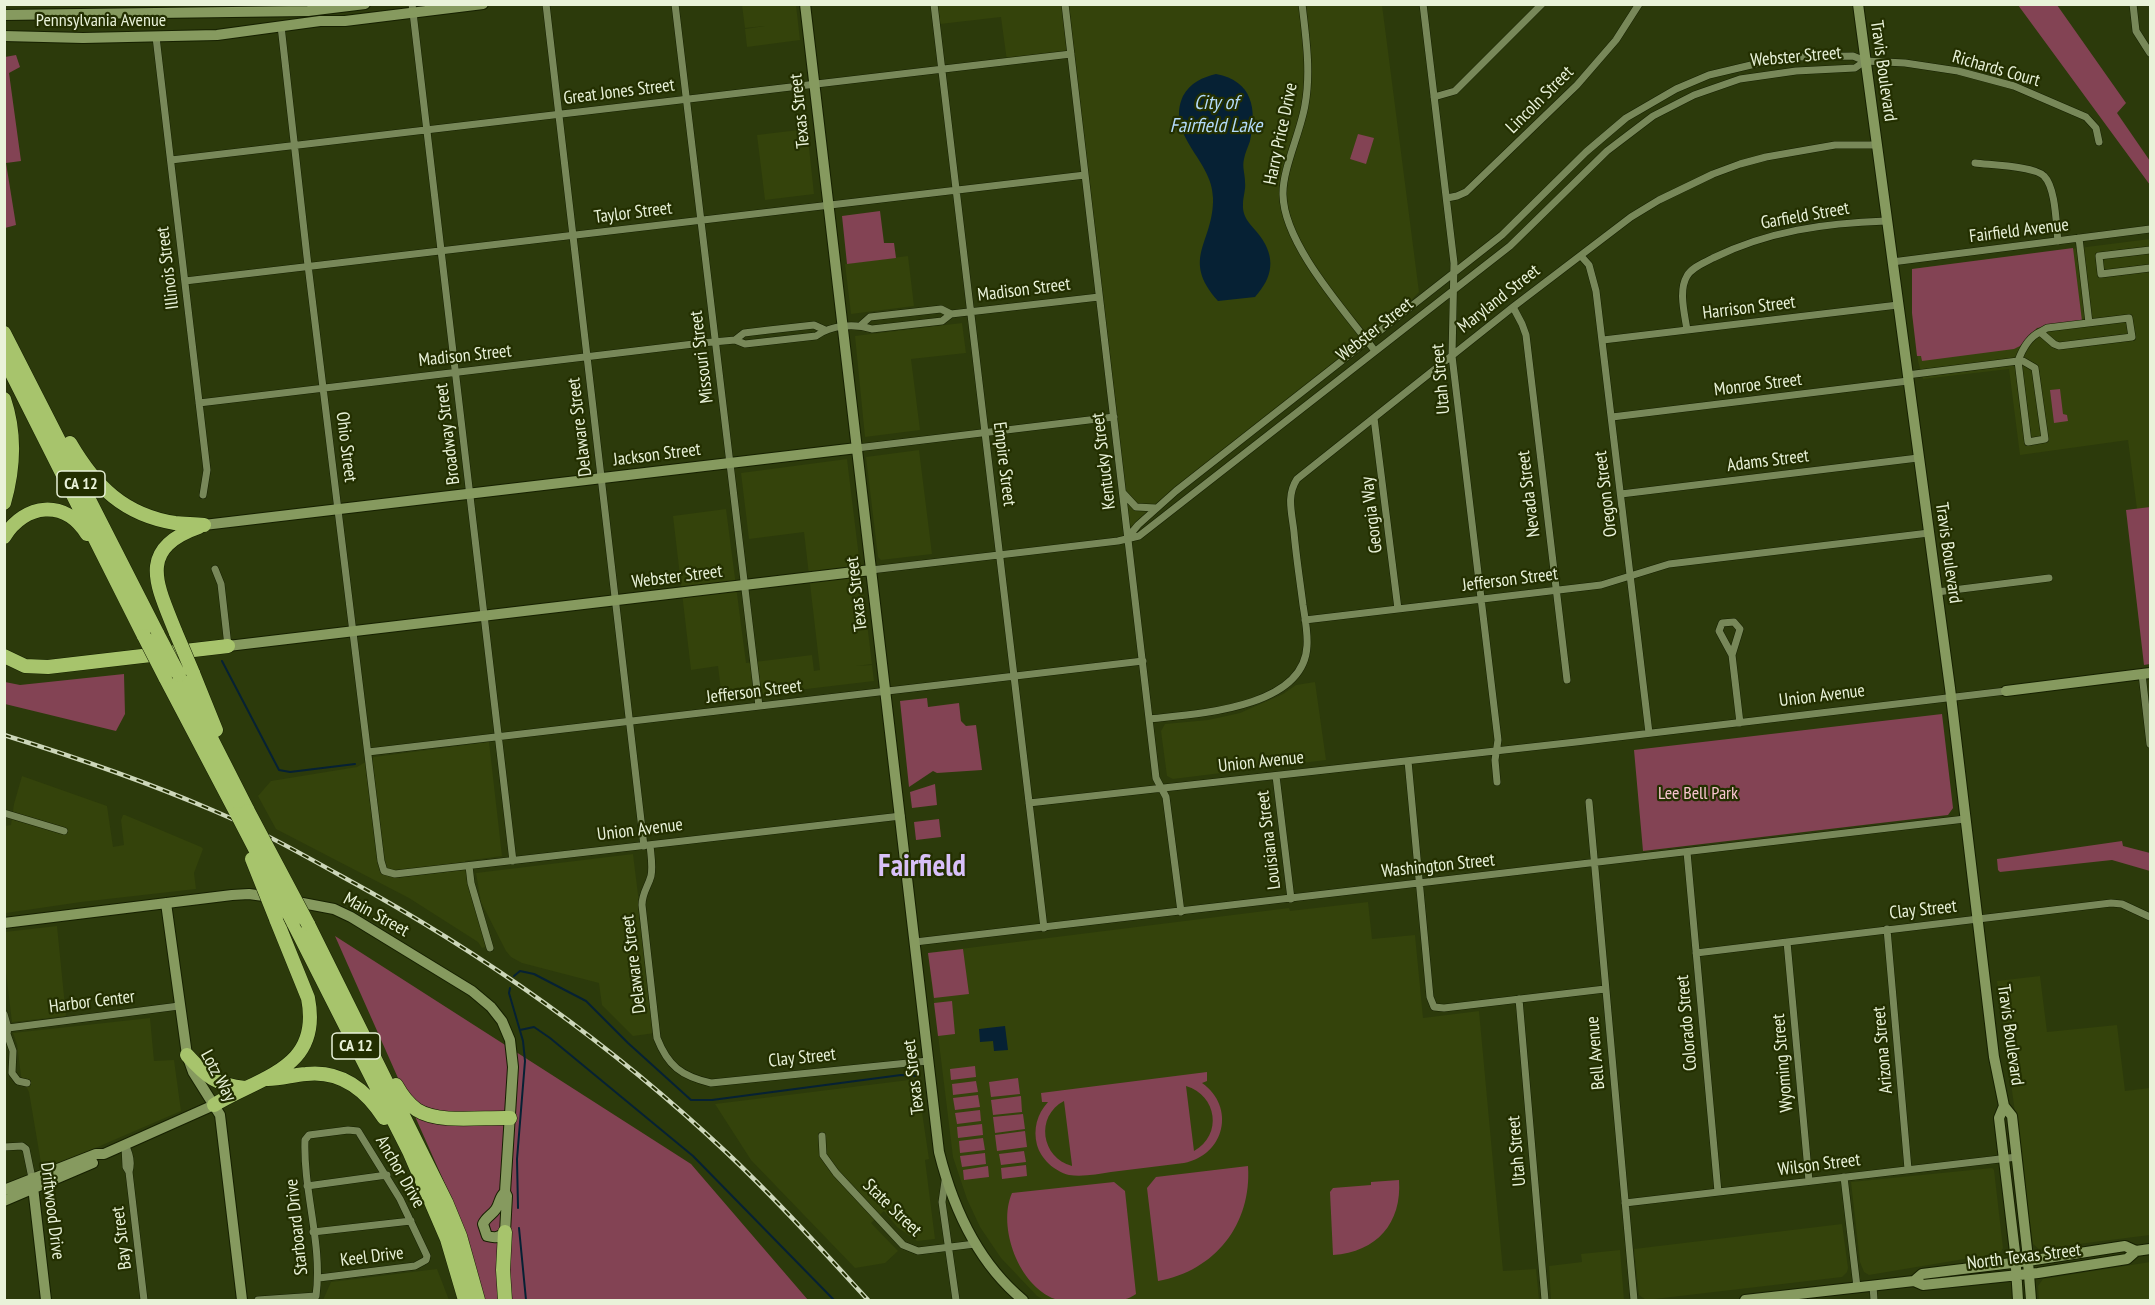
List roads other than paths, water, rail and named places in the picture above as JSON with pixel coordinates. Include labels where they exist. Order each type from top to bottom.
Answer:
[{"type":"highway","points":[[4,328],[16,343],[80,461],[99,485],[116,499],[142,514],[175,523],[204,525]]},
{"type":"highway","name":"CA 12","points":[[4,333],[151,635]]},
{"type":"highway","name":"CA 12","points":[[4,358],[101,547],[108,566],[179,675],[232,775],[243,812],[293,922],[409,1151],[447,1239],[465,1300]]},
{"type":"highway","points":[[4,399],[12,426],[13,457],[4,503]]},
{"type":"highway","points":[[4,537],[11,525],[22,516],[40,510],[59,511],[73,518],[83,527],[108,566]]},
{"type":"highway","points":[[179,675],[176,633],[158,584],[156,572],[158,560],[170,541],[178,534],[204,525]]},
{"type":"highway","points":[[4,656],[25,666],[48,667],[228,646]]},
{"type":"highway","name":"CA 12","points":[[179,675],[214,772],[243,812],[308,924],[446,1202],[460,1236],[478,1300]]},
{"type":"highway","points":[[214,1105],[288,1066],[297,1058],[309,1036],[311,1023],[309,998],[244,839],[243,812]]},
{"type":"highway","points":[[369,1046],[382,1061],[401,1094],[418,1110],[441,1117],[510,1118]]},
{"type":"highway","points":[[187,1055],[211,1079],[224,1085],[245,1088]]},
{"type":"highway","points":[[266,1079],[281,1079],[309,1073],[322,1074],[345,1080],[357,1087],[375,1104],[418,1172]]},
{"type":"highway","points":[[505,1232],[503,1270],[505,1300]]},
{"type":"main road","name":"Pennsylvania Avenue","points":[[4,15],[365,4]]},
{"type":"main road","name":"Pennsylvania Avenue","points":[[4,36],[217,35],[320,21],[345,21],[412,8],[483,4]]},
{"type":"main road","name":"Texas Street","points":[[805,4],[939,1152],[960,1217],[975,1244],[987,1263],[1012,1292],[1023,1300]]},
{"type":"main road","name":"Travis Boulevard","points":[[1858,4],[1951,697],[1994,1057],[2004,1106],[2012,1116],[2031,1300]]},
{"type":"main road","points":[[319,7],[320,21]]},
{"type":"main road","name":"Jackson Street","points":[[204,525],[857,448]]},
{"type":"main road","name":"Webster Street","points":[[228,646],[871,570]]},
{"type":"main road","name":"Union Avenue","points":[[2006,691],[2146,673]]},
{"type":"main road","name":"Main Street","points":[[4,923],[249,894],[320,905],[351,917],[483,999],[498,1014],[510,1040],[513,1067],[505,1192],[507,1196],[505,1232],[494,1238],[487,1236],[483,1224],[485,1219],[495,1212],[501,1195],[505,1192]]},
{"type":"main road","name":"Lotz Way","points":[[166,903],[187,1055],[193,1072],[220,1115],[242,1300]]},
{"type":"main road","points":[[4,1201],[32,1183],[214,1105]]},
{"type":"main road","name":"Travis Boulevard","points":[[2004,1106],[1999,1118],[2018,1300]]},
{"type":"main road","points":[[4,1190],[32,1183]]},
{"type":"main road","name":"Driftwood Drive","points":[[32,1183],[46,1300]]},
{"type":"main road","name":"North Texas Street","points":[[1745,1300],[1914,1281],[1922,1274],[2028,1262],[2125,1246],[2136,1251],[2151,1249]]},
{"type":"main road","name":"North Texas Street","points":[[1914,1281],[1923,1286],[2028,1274],[2127,1259],[2136,1251]]},
{"type":"street","name":"Delaware Street","points":[[546,4],[629,722],[647,846],[652,865],[651,875],[642,897],[642,905],[657,1038],[664,1055],[680,1073]]},
{"type":"street","name":"Missouri Street","points":[[675,4],[759,706]]},
{"type":"street","name":"Empire Street","points":[[934,4],[1044,928]]},
{"type":"street","name":"Kentucky Street","points":[[1065,4],[1156,778],[1167,797],[1180,912]]},
{"type":"street","name":"Harry Price Drive","points":[[1302,4],[1308,80],[1305,106],[1285,176],[1282,194],[1285,209],[1297,242],[1319,279],[1375,351]]},
{"type":"street","name":"Utah Street","points":[[1422,4],[1447,198],[1454,272],[1452,356],[1498,740],[1496,751]]},
{"type":"street","name":"Lincoln Street","points":[[1447,198],[1466,192],[1577,85],[1616,40],[1639,4]]},
{"type":"street","points":[[2133,4],[2136,31],[2151,53]]},
{"type":"street","points":[[1434,97],[1455,92],[1542,5]]},
{"type":"street","name":"Broadway Street","points":[[412,8],[513,861]]},
{"type":"street","name":"Ohio Street","points":[[281,26],[308,266],[384,871]]},
{"type":"street","name":"Illinois Street","points":[[156,37],[207,470],[203,495]]},
{"type":"street","name":"Great Jones Street","points":[[171,160],[1071,54]]},
{"type":"street","name":"Webster Street","points":[[1128,537],[1156,508],[1502,235],[1601,139],[1626,118],[1676,89],[1709,75],[1796,57],[1853,56],[1865,61]]},
{"type":"street","name":"Webster Street","points":[[871,570],[1116,541],[1141,535],[1510,246],[1607,151],[1633,130],[1670,106],[1740,79],[1796,70],[1855,68],[1865,61]]},
{"type":"street","name":"Richards Court","points":[[1865,61],[1905,63],[1958,71],[2014,86],[2086,117],[2096,128],[2099,142]]},
{"type":"street","name":"Maryland Street","points":[[1305,620],[1290,489],[1297,479],[1513,307],[1631,217],[1659,200],[1740,164],[1835,145],[1876,145]]},
{"type":"street","points":[[1975,163],[2043,174],[2049,182],[2052,195],[2058,241]]},
{"type":"street","name":"Taylor Street","points":[[185,281],[1085,175]]},
{"type":"street","name":"Garfield Street","points":[[1687,330],[1683,283],[1696,267],[1732,249],[1788,231],[1844,223],[1886,221]]},
{"type":"street","name":"Fairfield Avenue","points":[[1892,262],[2151,230]]},
{"type":"street","points":[[2079,238],[2089,323]]},
{"type":"street","points":[[2151,250],[2099,256],[2101,274],[2151,268]]},
{"type":"street","name":"Oregon Street","points":[[1581,256],[1593,274],[1603,340],[1649,733]]},
{"type":"street","name":"Madison Street","points":[[199,403],[715,342],[735,340],[745,344],[816,336],[825,330],[843,327],[861,325],[872,329],[942,321],[951,314],[1099,297]]},
{"type":"street","name":"Harrison Street","points":[[1603,340],[1898,305]]},
{"type":"street","name":"Nevada Street","points":[[1513,307],[1526,335],[1567,680]]},
{"type":"street","name":"Madison Street","points":[[861,325],[870,317],[941,309],[951,314]]},
{"type":"street","points":[[2018,361],[2023,361],[2035,368],[2045,440],[2028,442],[2018,361],[2021,351],[2032,337],[2040,332],[2047,328],[2129,318],[2132,337],[2059,345],[2054,344],[2040,332]]},
{"type":"street","name":"Madison Street","points":[[735,340],[744,333],[814,325],[825,330]]},
{"type":"street","name":"Monroe Street","points":[[1612,417],[1908,378],[2018,361]]},
{"type":"street","name":"Jackson Street","points":[[857,448],[1114,417]]},
{"type":"street","name":"Georgia Way","points":[[1374,418],[1398,609]]},
{"type":"street","name":"Adams Street","points":[[1621,494],[1918,458]]},
{"type":"street","points":[[1123,493],[1136,507],[1156,508]]},
{"type":"street","name":"Jefferson Street","points":[[1305,620],[1601,585],[1669,564],[1929,533]]},
{"type":"street","points":[[215,569],[221,584],[228,646]]},
{"type":"street","points":[[1937,592],[2049,578]]},
{"type":"street","points":[[1149,719],[1230,708],[1252,701],[1284,685],[1300,669],[1305,660],[1308,645],[1305,620]]},
{"type":"street","points":[[1732,655],[1740,629],[1734,622],[1726,621],[1722,623],[1719,631],[1732,655],[1740,723]]},
{"type":"street","name":"Jefferson Street","points":[[368,752],[1143,661]]},
{"type":"street","points":[[2146,673],[2151,744]]},
{"type":"street","name":"Union Avenue","points":[[1029,803],[1276,777],[2006,691]]},
{"type":"street","points":[[1496,751],[1497,782]]},
{"type":"street","points":[[1408,761],[1430,997],[1434,1007],[1444,1008],[1605,989]]},
{"type":"street","name":"Louisiana Street","points":[[1276,777],[1291,899]]},
{"type":"street","name":"Bell Avenue","points":[[1589,802],[1634,1300]]},
{"type":"street","points":[[4,813],[64,831]]},
{"type":"street","name":"Union Avenue","points":[[384,871],[395,874],[901,816]]},
{"type":"street","name":"Washington Street","points":[[915,942],[1965,819]]},
{"type":"street","name":"Colorado Street","points":[[1687,852],[1718,1192]]},
{"type":"street","points":[[469,866],[471,883],[490,948]]},
{"type":"street","name":"Clay Street","points":[[1696,953],[2111,903],[2122,904],[2151,917]]},
{"type":"street","name":"Arizona Street","points":[[1887,929],[1908,1169]]},
{"type":"street","name":"Wyoming Street","points":[[1787,942],[1809,1181]]},
{"type":"street","name":"Utah Street","points":[[1519,999],[1545,1300]]},
{"type":"street","name":"Harbor Center","points":[[8,1028],[179,1006]]},
{"type":"street","points":[[4,1014],[8,1028],[6,1035],[13,1051],[12,1073],[18,1081],[27,1083]]},
{"type":"street","name":"Clay Street","points":[[680,1073],[711,1083],[928,1061]]},
{"type":"street","name":"Anchor Drive","points":[[304,1154],[305,1140],[309,1135],[348,1130],[358,1131],[387,1175],[411,1221],[427,1256],[426,1260]]},
{"type":"street","name":"State Street","points":[[822,1136],[824,1155],[836,1173],[903,1245],[918,1251],[975,1244]]},
{"type":"street","name":"Driftwood Drive","points":[[4,1147],[16,1145],[26,1149],[32,1183]]},
{"type":"street","name":"Bay Street","points":[[125,1145],[144,1300]]},
{"type":"street","name":"Starboard Drive","points":[[258,1300],[316,1296],[319,1278],[304,1154]]},
{"type":"street","name":"Wilson Street","points":[[1625,1203],[2017,1157]]},
{"type":"street","points":[[307,1186],[387,1175]]},
{"type":"street","points":[[1844,1177],[1857,1287]]},
{"type":"street","name":"Texas Street","points":[[946,1179],[942,1202],[956,1300]]},
{"type":"street","points":[[313,1232],[411,1221]]},
{"type":"street","name":"Keel Drive","points":[[319,1278],[415,1266],[426,1260]]},
{"type":"street","points":[[1873,1286],[1874,1300]]},
{"type":"water","name":"City of Fairfield Lake","points":[[1216,74],[1238,83],[1245,90],[1252,108],[1250,141],[1243,162],[1245,185],[1243,209],[1248,222],[1265,244],[1270,260],[1269,275],[1255,297],[1218,301],[1201,273],[1200,261],[1212,214],[1211,184],[1185,136],[1180,123],[1179,110],[1183,96],[1193,84]]},
{"type":"water","points":[[1005,1026],[1008,1050],[994,1051],[993,1041],[980,1042],[979,1029]]},
{"type":"waterway","points":[[222,661],[279,770],[290,772],[355,764]]},
{"type":"waterway","points":[[514,976],[520,971],[534,974],[586,1001],[691,1100],[712,1100],[901,1075],[918,1076]]},
{"type":"waterway","points":[[510,988],[509,993],[523,1041],[525,1061],[517,1159],[518,1208]]},
{"type":"waterway","points":[[520,1030],[534,1027],[550,1038],[693,1156],[834,1300]]},
{"type":"waterway","points":[[519,1228],[526,1300]]},
{"type":"railway","points":[[4,735],[135,779],[245,825],[295,850],[394,906],[495,968],[591,1037],[682,1112],[763,1188],[868,1300]]},
{"type":"district","name":"Fairfield","points":[[922,867]]},
{"type":"park label","name":"Lee Bell Park","points":[[1698,794]]}]
